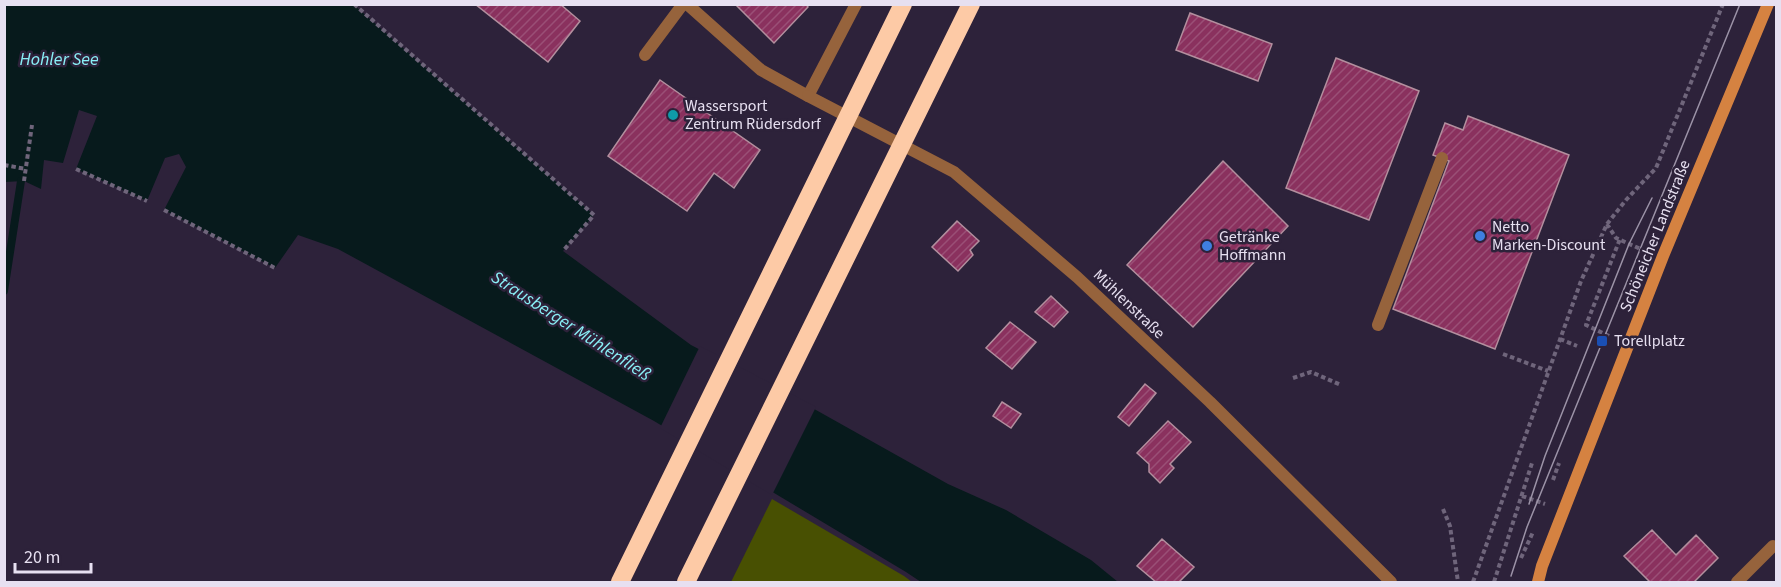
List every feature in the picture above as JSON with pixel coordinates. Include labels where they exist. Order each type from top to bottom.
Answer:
[{"type":"highway","points":[[620,582],[903,4]]},
{"type":"highway","points":[[686,582],[970,4]]},
{"type":"main road","name":"Schöneicher Landstraße","points":[[1538,582],[1542,566],[1663,256],[1768,4]]},
{"type":"street","points":[[645,54],[685,4]]},
{"type":"street","name":"Mühlenstraße","points":[[685,4],[761,70],[954,172],[1077,277],[1210,402],[1391,582]]},
{"type":"street","points":[[808,96],[856,4]]},
{"type":"street","points":[[1378,325],[1442,158]]},
{"type":"street","points":[[1737,582],[1773,546]]},
{"type":"path","points":[[354,4],[594,215],[563,251]]},
{"type":"path","points":[[1473,582],[1581,281],[1608,224],[1626,200],[1656,168],[1723,4]]},
{"type":"path","points":[[24,181],[32,125]]},
{"type":"path","points":[[4,165],[26,169]]},
{"type":"path","points":[[76,169],[147,201]]},
{"type":"path","points":[[164,210],[275,268]]},
{"type":"path","points":[[1608,224],[1616,238],[1639,249],[1663,256]]},
{"type":"path","points":[[1609,336],[1586,325],[1620,239]]},
{"type":"path","points":[[1560,339],[1577,346]]},
{"type":"path","points":[[1503,354],[1548,371]]},
{"type":"path","points":[[1293,378],[1311,372],[1341,385]]},
{"type":"path","points":[[1494,582],[1532,463]]},
{"type":"path","points":[[1522,496],[1545,504]]},
{"type":"path","points":[[1443,509],[1450,526],[1458,582]]},
{"type":"green space","points":[[772,499],[904,576],[912,582],[731,582]]},
{"type":"water","points":[[4,5],[354,5],[594,215],[563,251],[691,345],[816,410],[948,484],[1006,510],[1091,560],[1118,582],[921,582],[654,421],[338,249],[298,235],[275,268],[164,210],[186,167],[179,154],[165,158],[147,201],[76,169],[97,116],[79,110],[63,163],[44,160],[41,189],[24,181],[5,182]]},
{"type":"pier","points":[[700,346],[816,407],[772,495],[660,428]]},
{"type":"building","points":[[475,4],[560,4],[580,21],[548,62]]},
{"type":"building","points":[[735,4],[806,4],[808,7],[774,43]]},
{"type":"building","points":[[1190,13],[1272,44],[1258,81],[1176,50]]},
{"type":"building","points":[[1336,58],[1419,91],[1369,220],[1286,188]]},
{"type":"building","name":"Wassersport Zentrum Rüdersdorf","points":[[660,80],[760,150],[734,188],[714,173],[687,211],[608,156]]},
{"type":"building","name":"Netto Marken-Discount","points":[[1468,116],[1569,155],[1495,349],[1393,309],[1449,161],[1433,155],[1445,123],[1463,130]]},
{"type":"building","name":"Getränke Hoffmann","points":[[1223,161],[1288,226],[1193,327],[1127,265]]},
{"type":"building","points":[[957,221],[979,241],[970,250],[973,255],[958,271],[932,247]]},
{"type":"building","points":[[1051,296],[1068,312],[1054,327],[1035,312]]},
{"type":"building","points":[[1010,322],[1036,342],[1012,369],[986,348]]},
{"type":"building","points":[[1145,384],[1156,393],[1129,426],[1118,417]]},
{"type":"building","points":[[1002,402],[1021,414],[1011,428],[993,416]]},
{"type":"building","points":[[1168,421],[1191,442],[1170,464],[1174,468],[1160,483],[1149,472],[1149,464],[1137,453]]},
{"type":"building","points":[[1652,530],[1676,555],[1696,535],[1718,558],[1694,582],[1650,582],[1624,556]]},
{"type":"building","points":[[1162,539],[1194,567],[1179,582],[1156,582],[1137,566]]},
{"type":"waterway","points":[[4,291],[21,181]]},
{"type":"tram line","points":[[1511,576],[1527,527],[1740,4]]},
{"type":"tram line","points":[[1529,504],[1545,456],[1629,244],[1652,198]]},
{"type":"place","name":"Wassersport Zentrum Rüdersdorf","points":[[673,115]]},
{"type":"place","name":"Netto Marken-Discount","points":[[1480,236]]},
{"type":"place","name":"Getränke Hoffmann","points":[[1207,246]]},
{"type":"place","name":"Torellplatz","points":[[1602,341]]},
{"type":"water label","name":"Hohler See","points":[[59,59]]},
{"type":"water label","name":"Strausberger Mühlenfließ","points":[[571,326]]}]
